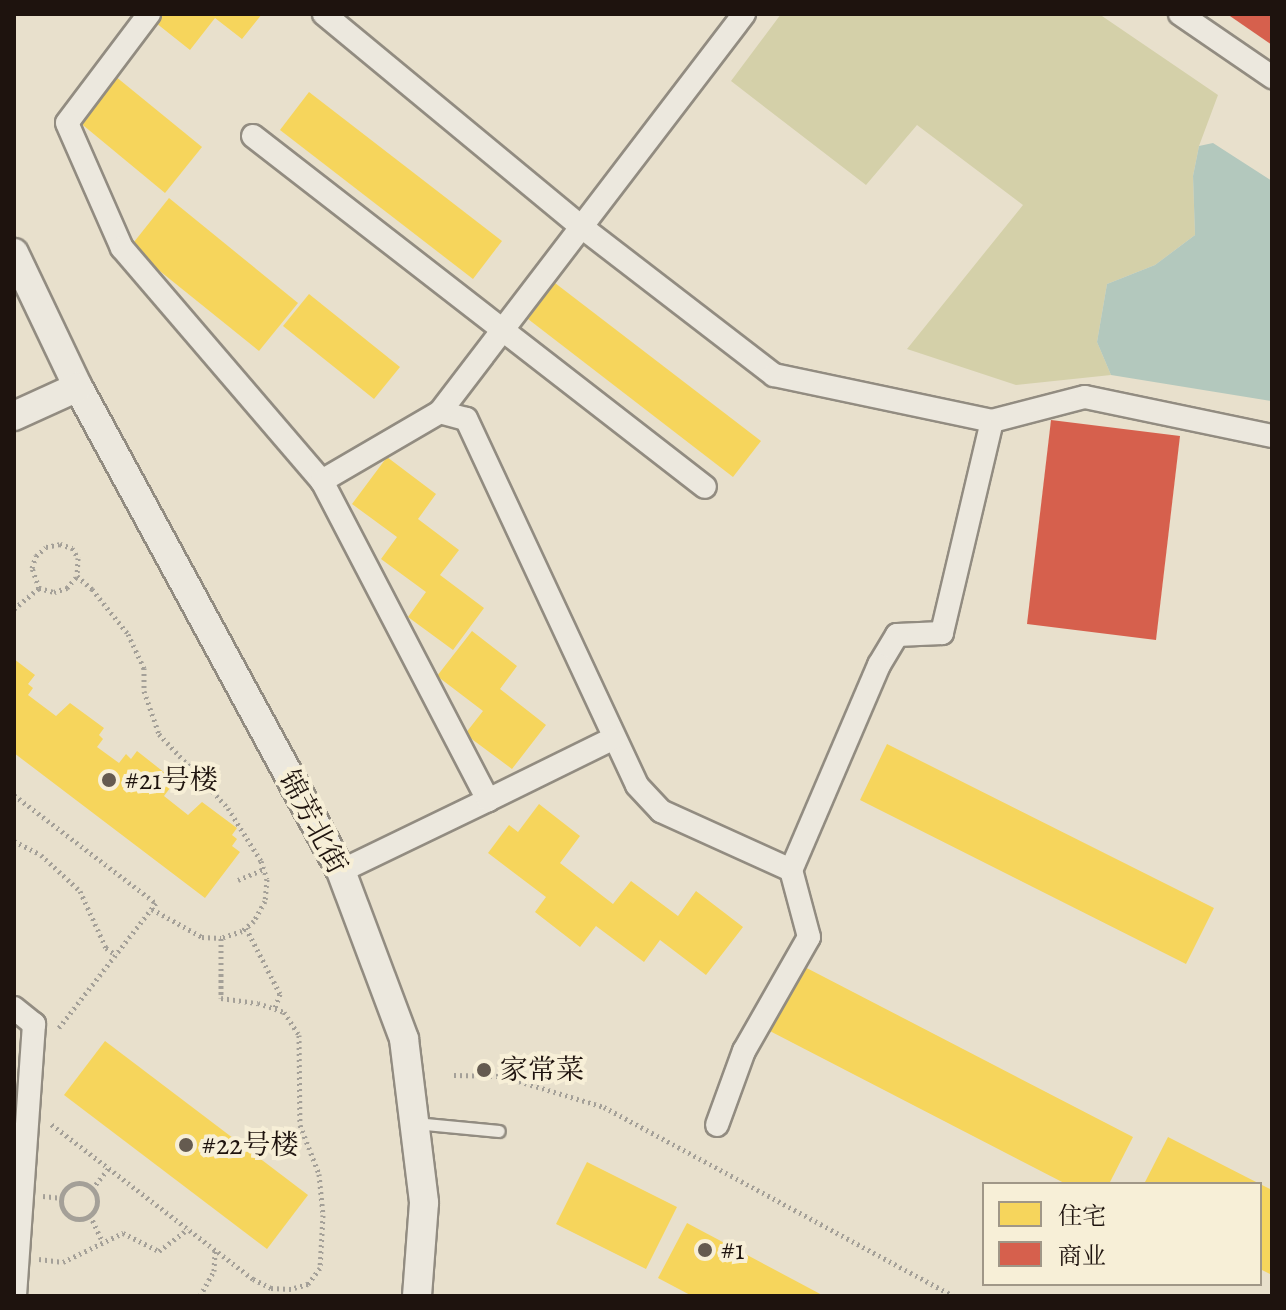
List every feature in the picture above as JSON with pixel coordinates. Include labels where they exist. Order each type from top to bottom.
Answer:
[{"type":"street","points":[[149,14],[67,123],[122,248],[322,481],[488,800]]},
{"type":"street","points":[[324,14],[583,228],[774,375],[992,421],[1085,397],[1272,436]]},
{"type":"street","points":[[322,481],[440,412],[744,14]]},
{"type":"street","points":[[1180,14],[1272,77]]},
{"type":"street","points":[[253,136],[705,487]]},
{"type":"street","name":"锦芳北街","points":[[14,253],[78,387],[341,871],[404,1039],[424,1203],[417,1296]]},
{"type":"street","points":[[14,416],[78,387]]},
{"type":"street","points":[[440,412],[466,419],[637,785],[661,811],[791,870]]},
{"type":"street","points":[[717,1125],[744,1051],[809,937],[791,870],[879,665],[897,635],[942,633],[992,421]]},
{"type":"street","points":[[341,871],[614,738]]},
{"type":"street","points":[[14,1008],[34,1024],[15,1296]]},
{"type":"lane","points":[[414,1123],[499,1131]]},
{"type":"path","points":[[60,544],[72,548],[78,558],[77,576],[67,588],[54,592],[39,588],[32,568],[36,556],[46,547],[60,544]]},
{"type":"path","points":[[77,576],[128,634],[144,668],[144,691],[159,734],[228,808],[249,837],[267,879],[265,901],[246,928],[221,938],[202,937],[152,909]]},
{"type":"path","points":[[14,609],[39,588]]},
{"type":"path","points":[[14,795],[156,903],[31,1065]]},
{"type":"path","points":[[14,841],[41,855],[80,891],[106,948],[116,955]]},
{"type":"path","points":[[238,880],[264,869]]},
{"type":"path","points":[[246,928],[280,994],[275,1008]]},
{"type":"path","points":[[28,1106],[253,1279],[271,1288],[291,1289],[308,1284],[320,1268],[323,1215],[319,1174],[300,1125],[299,1035],[284,1012],[221,998],[221,938]]},
{"type":"path","points":[[454,1075],[502,1076],[604,1107],[954,1296]]},
{"type":"path","points":[[92,1189],[109,1168]]},
{"type":"path","points":[[90,1215],[78,1218],[68,1214],[62,1198],[67,1188],[77,1183],[92,1189],[97,1199],[90,1215],[102,1241]]},
{"type":"path","points":[[17,1257],[63,1262],[123,1233],[159,1251],[188,1229]]},
{"type":"path","points":[[200,1296],[214,1271],[215,1250]]},
{"type":"shaded area","points":[[781,14],[1099,14],[1218,95],[1199,146],[1193,176],[1195,235],[1155,265],[1107,284],[1097,342],[1111,375],[1016,385],[907,349],[1023,205],[917,125],[866,185],[731,81]]},
{"type":"shaded area","points":[[1213,143],[1272,181],[1271,401],[1111,375],[1097,342],[1107,284],[1155,265],[1195,235],[1193,176],[1199,146]]},
{"type":"building: 住宅","points":[[155,14],[262,14],[242,39],[215,18],[190,50],[151,19]]},
{"type":"building: 住宅","points":[[115,76],[202,147],[165,193],[78,121]]},
{"type":"building: 住宅","points":[[309,92],[502,241],[473,279],[280,130]]},
{"type":"building: 住宅","points":[[169,198],[298,303],[259,351],[130,247]]},
{"type":"building: 住宅","points":[[555,283],[761,441],[733,477],[528,319]]},
{"type":"building: 住宅","points":[[309,294],[400,367],[374,399],[283,326]]},
{"type":"building: 住宅","points":[[387,457],[436,494],[418,519],[459,550],[440,575],[484,608],[453,650],[408,617],[426,592],[381,559],[397,537],[352,504]]},
{"type":"building: 住宅","points":[[472,631],[517,666],[500,689],[546,725],[512,769],[465,734],[483,711],[437,676]]},
{"type":"building: 住宅","name":"#21号楼","points":[[14,659],[35,675],[28,684],[33,688],[28,695],[56,716],[70,703],[104,728],[99,735],[103,739],[97,747],[119,763],[126,754],[131,759],[137,751],[170,777],[165,784],[170,788],[164,796],[188,815],[202,802],[237,828],[232,835],[237,839],[232,846],[240,852],[205,898],[14,753]]},
{"type":"building: 住宅","points":[[887,744],[1214,908],[1186,964],[860,800]]},
{"type":"building: 住宅","points":[[539,804],[580,836],[560,863],[613,904],[631,881],[678,916],[696,891],[743,927],[706,975],[660,940],[644,962],[596,926],[580,947],[535,912],[546,897],[488,853],[509,825],[518,832]]},
{"type":"building: 住宅","points":[[797,963],[1133,1137],[1110,1182],[1062,1182],[764,1028]]},
{"type":"building: 住宅","name":"#22号楼","points":[[105,1041],[308,1195],[267,1249],[64,1095]]},
{"type":"building: 住宅","points":[[1168,1137],[1256,1182],[1145,1182]]},
{"type":"building: 住宅","points":[[587,1162],[677,1207],[646,1269],[556,1224]]},
{"type":"building: 住宅","points":[[1262,1185],[1272,1190],[1272,1275],[1262,1270]]},
{"type":"building: 住宅","name":"#1","points":[[687,1223],[824,1296],[692,1296],[658,1278]]},
{"type":"building: 商业","points":[[1227,14],[1272,14],[1272,45]]},
{"type":"building: 商业","points":[[1051,420],[1180,436],[1156,640],[1027,624]]},
{"type":"place","name":"#21号楼","points":[[109,780]]},
{"type":"place","name":"家常菜","points":[[484,1070]]},
{"type":"place","name":"#22号楼","points":[[186,1145]]},
{"type":"place","name":"#1","points":[[705,1250]]}]
